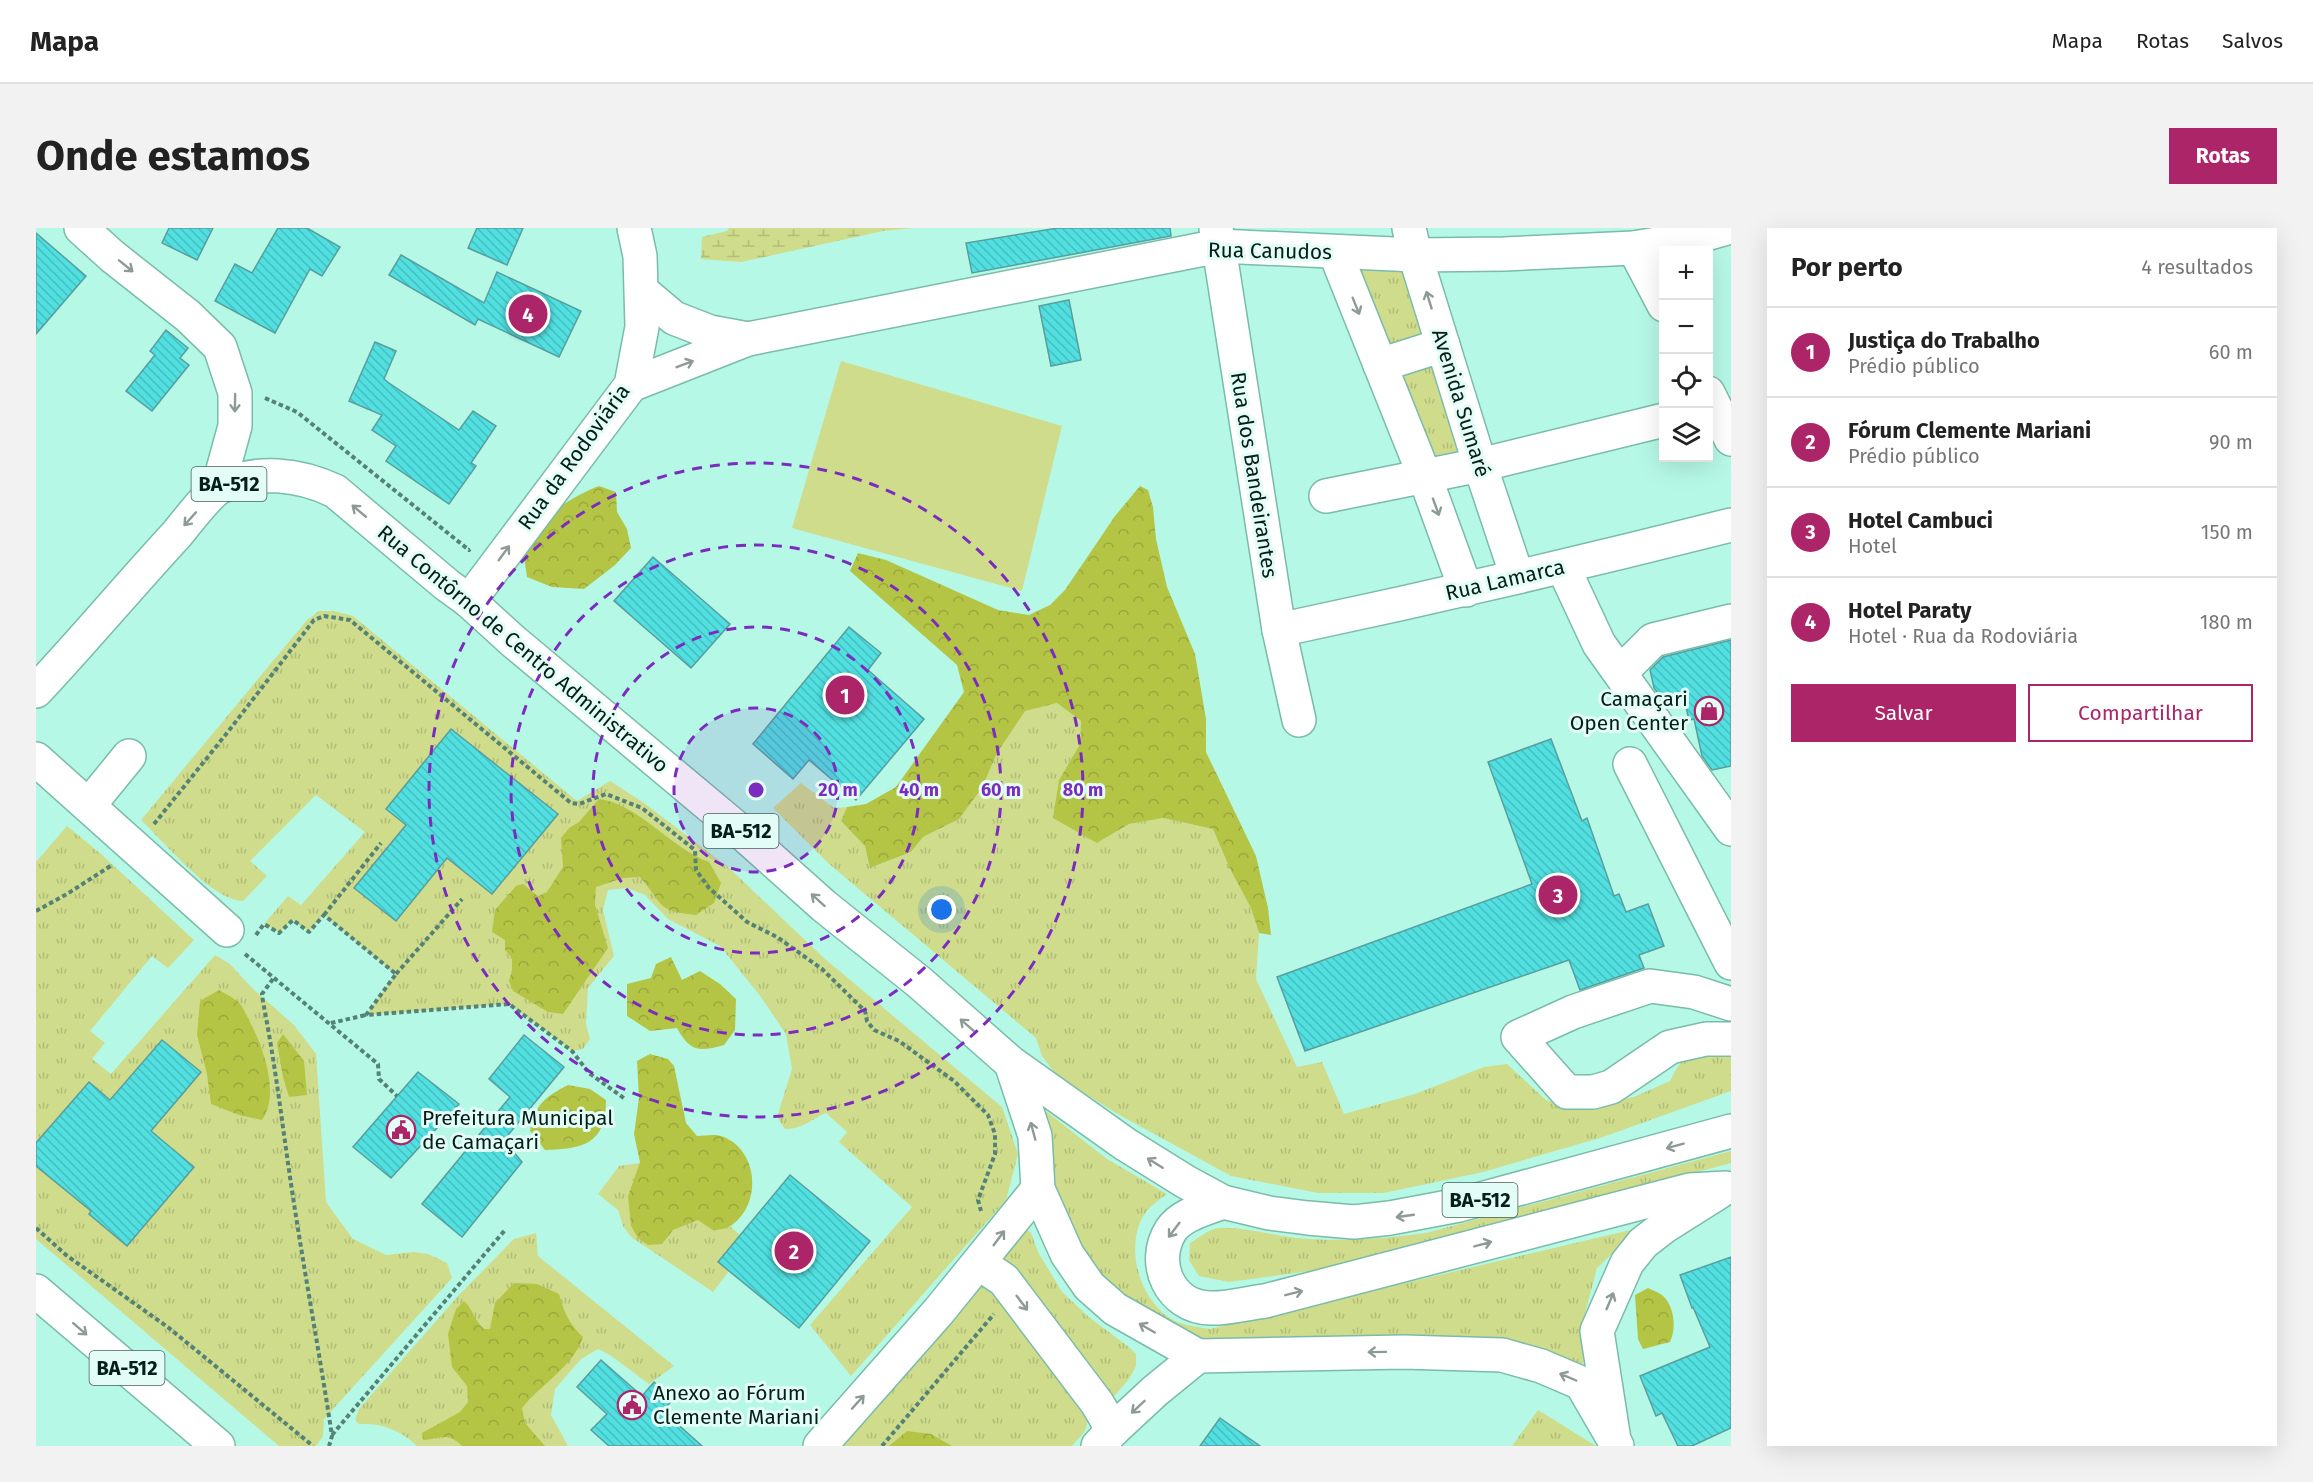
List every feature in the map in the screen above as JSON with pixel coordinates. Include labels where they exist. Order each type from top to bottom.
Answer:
[{"type":"street","points":[[81,228],[112,256],[188,316],[219,347],[235,393],[235,426],[218,488]]},
{"type":"street","name":"Rua da Rodoviária","points":[[469,601],[630,385],[642,327],[640,256],[634,228]]},
{"type":"street","name":"Rua Canudos","points":[[630,385],[748,339],[1218,237],[1335,252],[1412,242],[1504,254],[1635,248],[1692,238],[1727,228]]},
{"type":"street","name":"Rua dos Bandeirantes","points":[[1218,237],[1279,630],[1299,720]]},
{"type":"street","name":"Avenida Sumaré","points":[[1412,242],[1480,465],[1517,576]]},
{"type":"street","points":[[1635,248],[1661,300]]},
{"type":"street","points":[[1335,252],[1425,477],[1466,590]]},
{"type":"street","name":"Rua Canudos","points":[[642,291],[674,318],[710,333],[748,339]]},
{"type":"street","points":[[1380,366],[1443,345]]},
{"type":"street","points":[[1713,407],[1731,439]]},
{"type":"street","points":[[1326,496],[1480,465],[1659,421]]},
{"type":"street","name":"Rua Contôrno de Centro Administrativo","points":[[218,488],[257,476],[298,477],[317,482],[335,491],[469,601],[513,641],[732,824],[824,906],[919,982],[1011,1063],[1125,1144],[1186,1182],[1224,1202]]},
{"type":"street","name":"BA-512","points":[[39,686],[218,488]]},
{"type":"street","name":"Rua Lamarca","points":[[1279,630],[1466,590],[1731,525]]},
{"type":"street","points":[[1563,567],[1599,644],[1731,829]]},
{"type":"street","points":[[1620,673],[1653,640],[1731,621]]},
{"type":"street","points":[[88,805],[129,756]]},
{"type":"street","points":[[36,759],[135,846],[232,939]]},
{"type":"street","points":[[1630,764],[1731,963]]},
{"type":"street","points":[[1731,1004],[1694,992],[1650,986],[1573,1011],[1518,1037],[1567,1092],[1593,1092],[1611,1087],[1670,1047],[1706,1039],[1731,1039]]},
{"type":"street","points":[[1011,1063],[1035,1136],[1038,1189],[1067,1254],[1089,1286],[1115,1309],[1198,1356],[1404,1352],[1502,1355],[1541,1366],[1581,1383],[1616,1443]]},
{"type":"street","name":"BA-512","points":[[1224,1202],[1269,1213],[1354,1222],[1422,1213],[1731,1131]]},
{"type":"street","points":[[1224,1202],[1186,1217],[1172,1229],[1163,1250],[1162,1268],[1167,1282],[1182,1300],[1209,1309],[1265,1301],[1690,1190],[1728,1187]]},
{"type":"street","points":[[1616,1443],[1597,1331],[1615,1288],[1627,1263],[1643,1243],[1665,1226],[1728,1187]]},
{"type":"street","points":[[820,1446],[979,1263],[1038,1189]]},
{"type":"street","points":[[979,1263],[1004,1280],[1097,1404],[1105,1438],[1198,1356]]},
{"type":"street","name":"BA-512","points":[[36,1291],[218,1446]]},
{"type":"path","points":[[264,397],[297,412],[468,550],[476,541]]},
{"type":"path","points":[[36,911],[101,872],[135,846],[228,734],[314,620],[324,616],[350,620],[572,803],[579,804],[606,794],[642,808],[695,850],[696,870],[709,888],[747,922],[777,937],[822,969],[865,1011],[867,1021],[874,1030],[900,1041],[954,1081],[988,1115],[995,1134],[995,1154],[978,1200],[983,1218]]},
{"type":"path","points":[[264,924],[279,933],[293,920],[309,932],[381,843]]},
{"type":"path","points":[[366,1015],[396,974],[462,899]]},
{"type":"path","points":[[324,915],[396,974]]},
{"type":"path","points":[[232,939],[273,978],[378,1064],[379,1079],[397,1096]]},
{"type":"path","points":[[273,978],[262,994],[262,1002],[274,1059],[293,1198],[332,1436]]},
{"type":"path","points":[[330,1023],[366,1015],[509,1004],[572,1051],[589,1073],[625,1099]]},
{"type":"path","points":[[36,1228],[66,1255],[169,1328],[313,1446]]},
{"type":"path","points":[[329,1446],[332,1436],[505,1230]]},
{"type":"path","points":[[882,1446],[1014,1293]]},
{"type":"green space","points":[[729,228],[914,228],[883,231],[741,262],[701,259],[702,237],[727,231]]},
{"type":"green space","points":[[1408,267],[1468,459],[1430,467],[1359,270]]},
{"type":"green space","points":[[841,361],[1062,426],[1022,591],[792,528]]},
{"type":"green space","points":[[599,486],[616,492],[617,512],[627,529],[631,548],[615,565],[584,589],[552,587],[527,577],[524,548],[535,528],[567,502]]},
{"type":"green space","points":[[1140,486],[1148,490],[1167,587],[1195,654],[1206,719],[1206,752],[1256,856],[1268,908],[1271,935],[1259,933],[1251,908],[1230,869],[1213,829],[1163,818],[1129,824],[1097,843],[1053,818],[1059,780],[1080,744],[1081,721],[1057,703],[1025,711],[997,753],[982,788],[959,819],[923,837],[911,852],[870,868],[865,846],[841,821],[847,807],[866,804],[896,787],[964,692],[957,665],[850,571],[858,553],[886,560],[998,610],[1029,615],[1050,605],[1065,590],[1115,516]]},
{"type":"green space","points":[[319,611],[334,611],[353,616],[577,801],[610,781],[644,803],[728,867],[825,959],[1002,1107],[1018,1154],[1006,1200],[851,1376],[810,1325],[912,1207],[839,1142],[847,1132],[826,1113],[801,1126],[785,1129],[777,1117],[792,1069],[786,1034],[761,997],[720,946],[668,919],[645,895],[627,888],[608,890],[603,910],[614,956],[588,988],[586,1024],[590,1039],[583,1049],[572,1051],[509,1004],[366,1015],[395,974],[324,915],[309,932],[293,920],[279,933],[264,924],[288,896],[301,905],[365,832],[316,795],[250,861],[267,876],[243,901],[231,898],[204,881],[189,869],[141,820],[307,620]]},
{"type":"green space","points":[[1057,703],[1081,721],[1080,744],[1059,780],[1097,843],[1129,824],[1163,818],[1213,829],[1230,869],[1251,908],[1259,933],[1256,979],[1297,1067],[1322,1062],[1344,1114],[1415,1094],[1484,1067],[1507,1064],[1546,1100],[1571,1108],[1634,1097],[1670,1081],[1676,1069],[1688,1056],[1701,1053],[1731,1054],[1731,1091],[1603,1137],[1483,1172],[1384,1193],[1318,1193],[1231,1176],[1116,1113],[1057,1076],[1042,1056],[1036,1038],[828,863],[773,808],[801,783],[834,808],[847,807],[841,821],[865,846],[871,868],[911,852],[923,837],[959,819],[982,788],[997,753],[1025,710]]},
{"type":"green space","points":[[599,799],[613,802],[641,817],[695,856],[709,862],[721,883],[714,903],[696,915],[667,909],[640,877],[623,878],[596,887],[595,905],[608,948],[563,1014],[548,1012],[513,991],[509,981],[512,958],[505,950],[505,940],[492,932],[495,910],[516,886],[523,884],[538,896],[547,892],[563,867],[561,838]]},
{"type":"green space","points":[[67,826],[101,854],[194,940],[168,968],[152,956],[90,1031],[105,1043],[92,1059],[111,1074],[215,955],[230,964],[251,987],[294,1025],[316,1054],[326,1202],[353,1239],[386,1255],[414,1252],[428,1254],[447,1263],[452,1278],[324,1419],[323,1436],[316,1446],[279,1446],[36,1239],[36,862]]},
{"type":"green space","points":[[671,957],[682,980],[700,971],[720,984],[736,999],[735,1030],[724,1045],[708,1049],[696,1048],[686,1042],[677,1028],[650,1031],[627,1016],[627,984],[651,978],[656,964]]},
{"type":"green space","points":[[219,990],[241,1005],[264,1055],[270,1083],[270,1096],[262,1120],[239,1115],[211,1104],[207,1074],[197,1035],[200,1001]]},
{"type":"green space","points":[[283,1034],[304,1061],[307,1095],[289,1097],[277,1043]]},
{"type":"green space","points":[[650,1054],[668,1059],[674,1066],[686,1123],[697,1136],[721,1136],[733,1142],[743,1152],[749,1164],[752,1190],[749,1203],[742,1215],[730,1226],[714,1231],[698,1220],[673,1230],[662,1244],[648,1245],[638,1238],[631,1226],[628,1196],[640,1162],[634,1134],[639,1098],[637,1061]]},
{"type":"green space","points":[[568,1085],[590,1089],[606,1100],[602,1126],[597,1135],[581,1145],[545,1150],[530,1131],[532,1122],[542,1102]]},
{"type":"green space","points":[[1034,1102],[1107,1159],[1167,1194],[1149,1208],[1141,1220],[1135,1248],[1136,1263],[1146,1292],[1155,1304],[1177,1322],[1189,1325],[1210,1329],[1639,1228],[1597,1268],[1583,1321],[1583,1378],[1559,1358],[1505,1339],[1207,1343],[1133,1310],[1074,1248],[1057,1201]]},
{"type":"green space","points":[[1731,1151],[1731,1163],[1339,1267],[1229,1282],[1199,1276],[1189,1260],[1190,1243],[1214,1229],[1231,1228],[1297,1238],[1329,1240],[1426,1233]]},
{"type":"green space","points":[[640,1163],[628,1196],[673,1230],[698,1219],[714,1231],[731,1227],[740,1235],[718,1261],[729,1271],[713,1292],[631,1237],[623,1226],[618,1210],[598,1194],[619,1166]]},
{"type":"green space","points":[[1026,1229],[1031,1233],[1038,1252],[1062,1292],[1090,1318],[1136,1354],[1136,1366],[1129,1379],[1105,1407],[999,1257]]},
{"type":"green space","points":[[536,1233],[538,1256],[674,1366],[649,1384],[610,1355],[598,1349],[581,1359],[555,1389],[551,1415],[568,1446],[417,1446],[391,1429],[359,1424],[355,1420],[359,1409],[458,1296],[514,1239]]},
{"type":"green space","points":[[514,1283],[537,1284],[559,1294],[568,1317],[583,1337],[565,1366],[522,1408],[525,1423],[545,1446],[462,1446],[448,1437],[423,1440],[422,1433],[460,1412],[468,1402],[467,1386],[452,1367],[448,1334],[456,1309],[464,1301],[480,1325],[484,1329],[490,1329],[495,1303]]},
{"type":"green space","points":[[978,1284],[990,1284],[1084,1411],[1087,1427],[1083,1434],[1072,1446],[841,1446]]},
{"type":"green space","points":[[1648,1288],[1666,1299],[1672,1311],[1674,1324],[1670,1342],[1643,1349],[1638,1339],[1635,1295]]},
{"type":"green space","points":[[1538,1410],[1596,1446],[1512,1446]]},
{"type":"green space","points":[[907,1431],[931,1434],[952,1446],[889,1446]]},
{"type":"building","points":[[169,228],[213,228],[197,260],[162,243]]},
{"type":"building","points":[[278,228],[307,228],[340,247],[322,276],[310,269],[275,333],[215,301],[235,264],[252,273]]},
{"type":"building","points":[[477,228],[523,228],[507,265],[468,248]]},
{"type":"building","points":[[1058,228],[1170,228],[1171,236],[972,273],[966,243]]},
{"type":"building","points":[[36,233],[86,276],[36,334]]},
{"type":"building","points":[[401,255],[484,303],[497,272],[581,311],[559,357],[478,319],[475,325],[389,275]]},
{"type":"building","points":[[1069,300],[1081,360],[1051,366],[1039,306]]},
{"type":"building","points":[[166,330],[188,348],[180,358],[189,365],[152,411],[126,391],[155,355],[150,351]]},
{"type":"building","points":[[375,342],[396,351],[384,379],[389,383],[459,430],[473,411],[496,426],[471,463],[476,466],[449,504],[386,461],[396,446],[372,430],[382,415],[349,401]]},
{"type":"building","points":[[653,557],[730,624],[691,668],[614,601]]},
{"type":"building","points":[[849,627],[881,653],[868,670],[924,719],[856,800],[809,760],[793,779],[753,744]]},
{"type":"building","name":"Camaçari Open Center","points":[[1731,640],[1731,766],[1712,770],[1702,756],[1694,719],[1689,720],[1684,698],[1664,702],[1654,688],[1650,670],[1663,657]]},
{"type":"building","points":[[451,729],[558,814],[492,894],[447,858],[396,921],[354,888],[406,825],[386,809]]},
{"type":"building","points":[[1551,739],[1582,821],[1587,818],[1614,896],[1619,894],[1626,912],[1648,904],[1664,946],[1639,955],[1644,968],[1580,990],[1569,960],[1305,1051],[1277,977],[1532,884],[1488,762]]},
{"type":"building","points":[[524,1035],[564,1067],[504,1140],[522,1162],[462,1237],[422,1204],[510,1097],[489,1079]]},
{"type":"building","points":[[162,1040],[201,1072],[151,1131],[194,1167],[127,1246],[89,1214],[91,1211],[36,1166],[36,1143],[89,1082],[110,1100]]},
{"type":"building","points":[[418,1072],[459,1104],[391,1178],[353,1147]]},
{"type":"building","points":[[790,1175],[870,1241],[799,1328],[718,1262]]},
{"type":"building","points":[[1731,1257],[1731,1428],[1692,1446],[1678,1446],[1662,1413],[1656,1416],[1640,1376],[1710,1347],[1680,1275]]},
{"type":"building","name":"Anexo ao Fórum Clemente Mariani","points":[[601,1360],[642,1396],[654,1382],[673,1399],[663,1411],[702,1446],[609,1446],[591,1430],[607,1414],[577,1387]]},
{"type":"building","points":[[1220,1418],[1260,1446],[1200,1446]]},
{"type":"place","name":"Hotel Paraty","points":[[528,314]]},
{"type":"place","name":"Justiça do Trabalho","points":[[845,695]]},
{"type":"place","name":"Camaçari Open Center","points":[[1709,711]]},
{"type":"place","name":"Hotel Cambuci","points":[[1558,895]]},
{"type":"place","name":"Prefeitura Municipal de Camaçari","points":[[401,1130]]},
{"type":"place","name":"Fórum Clemente Mariani","points":[[794,1251]]},
{"type":"place","name":"Anexo ao Fórum Clemente Mariani","points":[[632,1405]]}]
